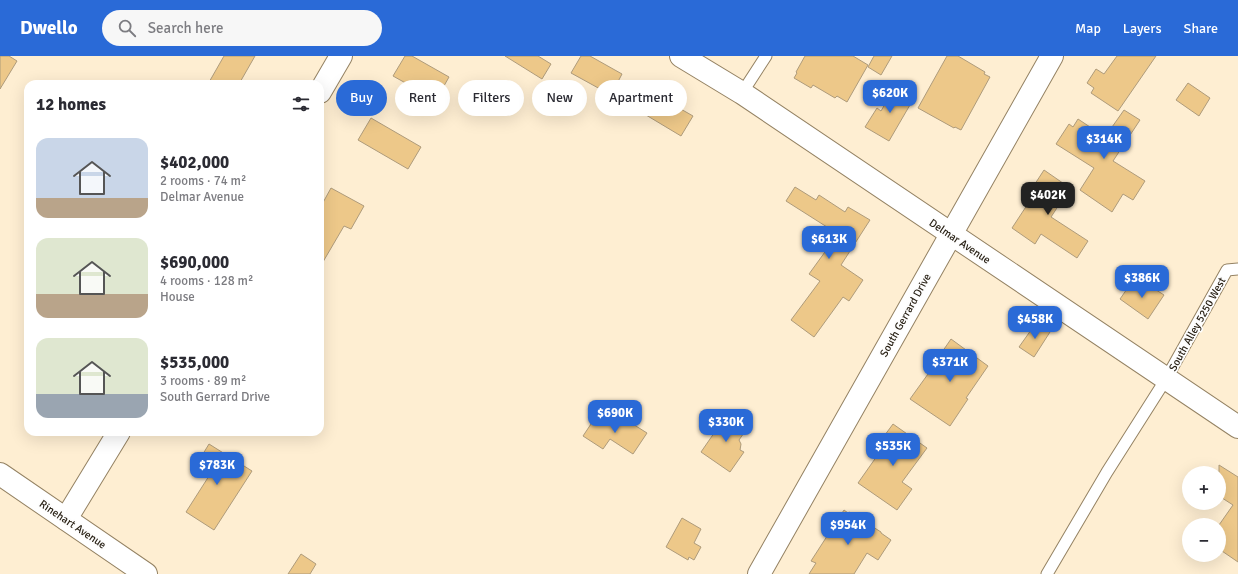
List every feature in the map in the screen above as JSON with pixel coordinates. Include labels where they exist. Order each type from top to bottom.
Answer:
[{"type":"street","points":[[324,85],[341,56]]},
{"type":"street","name":"Delmar Avenue","points":[[681,56],[742,93],[1238,427]]},
{"type":"street","name":"South Gerrard Drive","points":[[759,574],[1052,56]]},
{"type":"street","points":[[66,519],[117,436]]},
{"type":"street","name":"Rinehart Avenue","points":[[0,474],[146,574]]},
{"type":"lane","points":[[742,93],[766,56]]},
{"type":"lane","name":"South Alley 5250 West","points":[[1047,574],[1107,472],[1233,270]]},
{"type":"building","points":[[0,56],[9,56],[17,61],[0,89]]},
{"type":"building","points":[[224,56],[255,56],[241,80],[210,80]]},
{"type":"building","points":[[405,56],[412,56],[449,77],[447,80],[400,80],[393,76]]},
{"type":"building","points":[[505,56],[538,56],[551,64],[542,79]]},
{"type":"building","points":[[581,56],[590,56],[622,74],[619,80],[595,80],[595,86],[587,82],[587,80],[584,80],[571,73]]},
{"type":"building","points":[[805,56],[853,56],[868,65],[847,102],[837,96],[835,98],[813,85],[811,88],[794,78]]},
{"type":"building","points":[[874,56],[892,56],[881,75],[868,67]]},
{"type":"building","points":[[947,56],[958,56],[985,72],[984,74],[990,77],[961,130],[955,127],[954,128],[918,108]]},
{"type":"building","points":[[1117,56],[1156,56],[1118,111],[1091,93],[1094,88],[1087,83],[1096,69],[1104,74]]},
{"type":"building","points":[[1188,83],[1210,98],[1199,116],[1176,100]]},
{"type":"building","points":[[895,87],[914,98],[889,141],[865,127],[877,108],[881,111]]},
{"type":"building","points":[[1124,110],[1140,120],[1113,161],[1145,181],[1133,200],[1123,194],[1112,212],[1080,190],[1094,168],[1056,144],[1069,124],[1073,127],[1078,119],[1105,137]]},
{"type":"building","points":[[687,113],[693,116],[681,136],[648,116],[687,116]]},
{"type":"building","points":[[371,118],[421,147],[408,169],[358,140]]},
{"type":"building","points":[[1044,170],[1070,188],[1051,217],[1088,241],[1077,258],[1041,234],[1035,244],[1012,228],[1035,193],[1031,190]]},
{"type":"building","points":[[795,187],[816,200],[819,195],[845,212],[848,207],[870,220],[841,265],[863,280],[849,301],[843,297],[814,337],[791,320],[820,281],[809,274],[838,234],[786,201]]},
{"type":"building","points":[[331,188],[364,206],[351,229],[344,226],[324,260],[324,201]]},
{"type":"building","points":[[1134,279],[1148,290],[1150,286],[1164,295],[1148,319],[1120,299]]},
{"type":"building","points":[[1036,323],[1050,332],[1034,357],[1019,347]]},
{"type":"building","points":[[951,339],[988,366],[966,398],[968,399],[950,426],[910,399],[941,356],[940,355]]},
{"type":"building","points":[[728,413],[748,427],[739,440],[741,444],[740,450],[744,452],[730,472],[701,452]]},
{"type":"building","points":[[597,415],[613,426],[620,416],[647,433],[633,454],[610,439],[603,449],[583,436]]},
{"type":"building","points":[[893,424],[927,448],[902,482],[912,489],[897,510],[858,483],[884,446],[879,443]]},
{"type":"building","points":[[209,444],[252,471],[214,530],[186,512],[209,476],[195,467]]},
{"type":"building","points":[[1226,469],[1238,477],[1238,562],[1226,554],[1226,518],[1224,518],[1233,505],[1226,500]]},
{"type":"building","points":[[844,510],[881,532],[891,540],[878,560],[867,553],[854,574],[809,574],[816,563],[811,561]]},
{"type":"building","points":[[682,518],[701,529],[694,543],[701,547],[694,560],[689,557],[688,560],[666,547]]},
{"type":"building","points":[[301,554],[316,564],[310,574],[288,574]]}]
